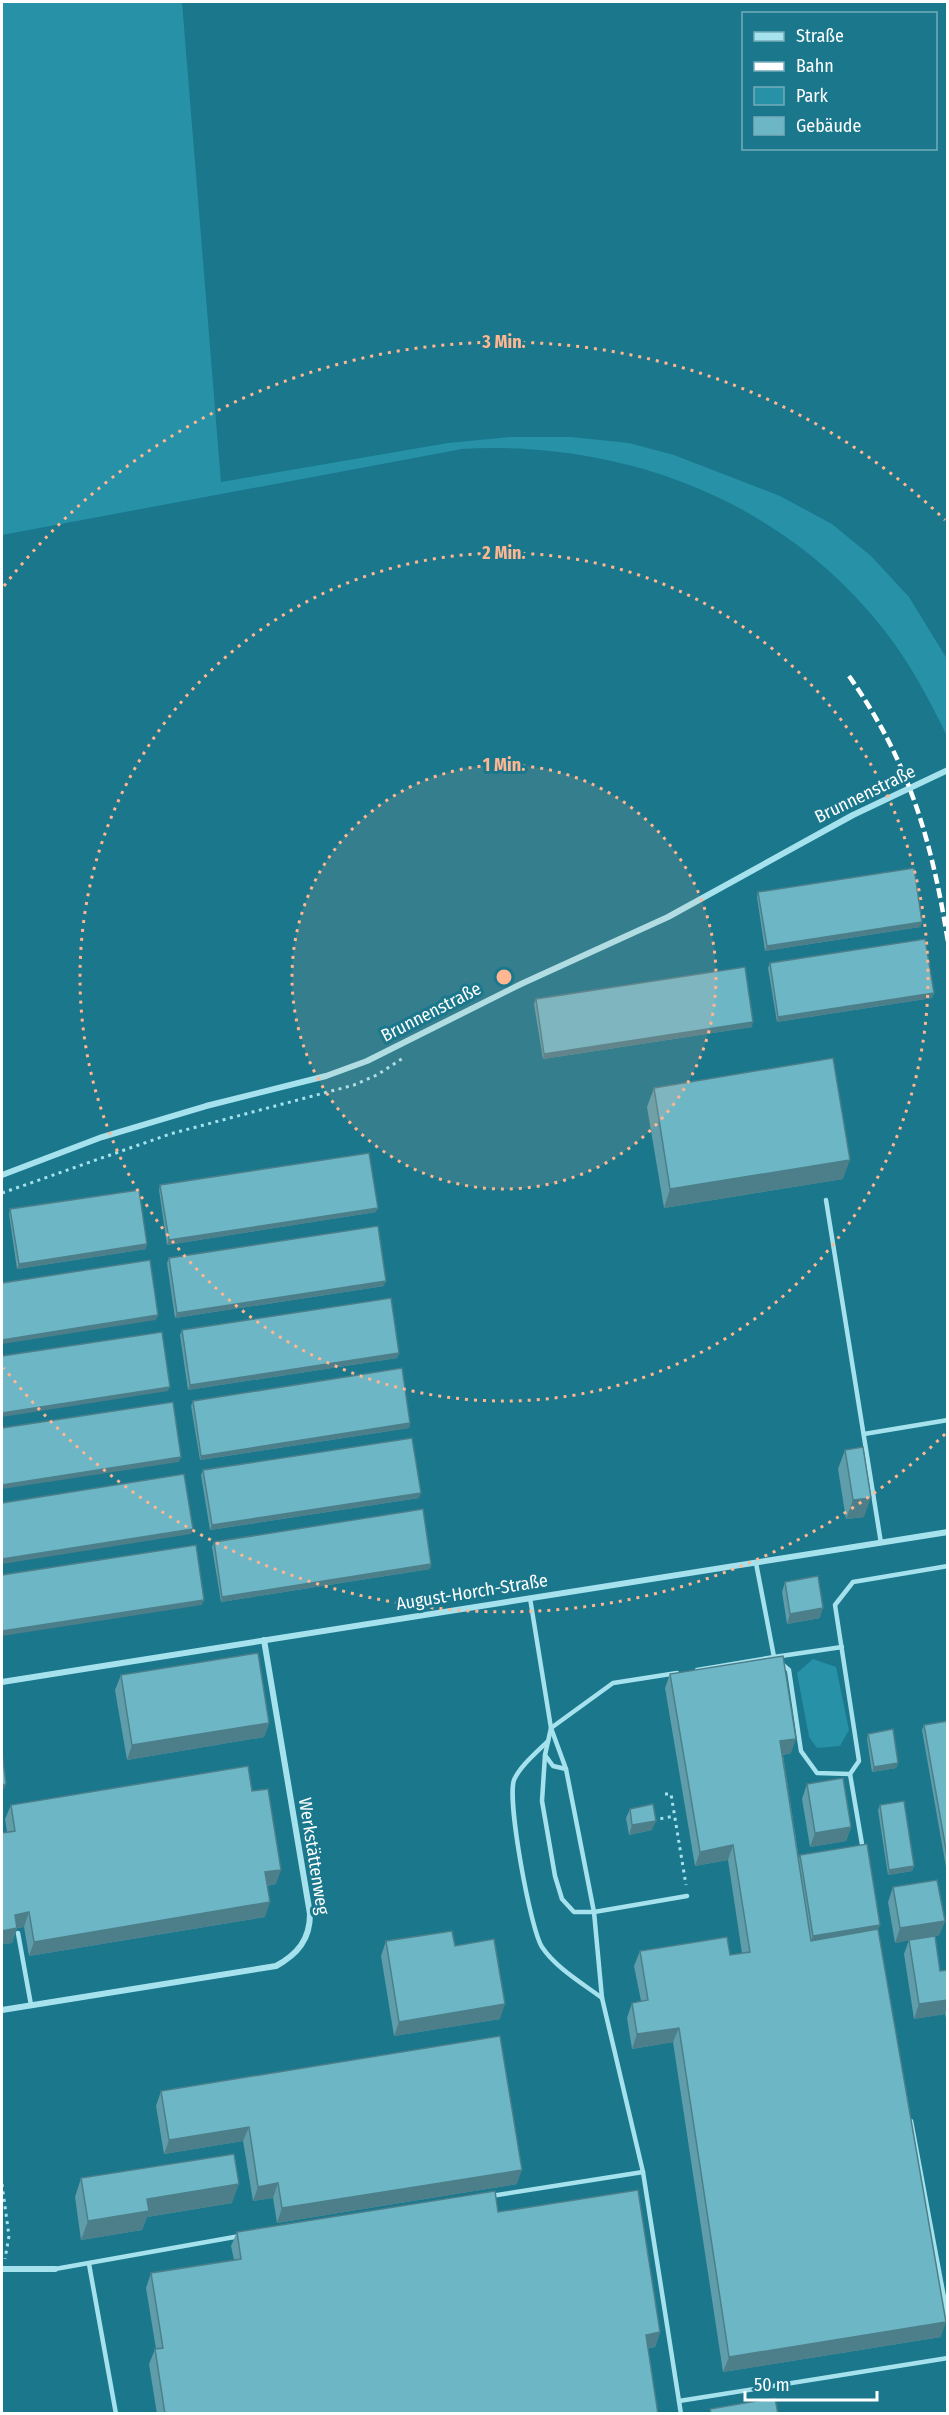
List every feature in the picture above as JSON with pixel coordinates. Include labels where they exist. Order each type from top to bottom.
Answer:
[{"type":"street","name":"Brunnenstraße","points":[[2,1175],[102,1137],[206,1106],[326,1076],[368,1061],[521,984],[668,917],[853,815],[948,771]]},
{"type":"street","name":"August-Horch-Straße","points":[[2,1683],[948,1532]]},
{"type":"street","name":"Werkstättenweg","points":[[2,2010],[276,1966],[294,1956],[310,1928],[310,1914],[264,1640]]},
{"type":"street","points":[[2,2269],[55,2269]]},
{"type":"lane","points":[[826,1200],[881,1543]]},
{"type":"lane","points":[[864,1434],[948,1419]]},
{"type":"lane","points":[[756,1563],[774,1657],[789,1670],[801,1751],[817,1773],[850,1774]]},
{"type":"lane","points":[[863,1853],[850,1774],[859,1761],[836,1605],[853,1582],[948,1566]]},
{"type":"lane","points":[[530,1598],[551,1728],[566,1769],[594,1912],[602,1998],[643,2172],[681,2414]]},
{"type":"lane","points":[[693,1670],[842,1647]]},
{"type":"lane","points":[[682,1672],[613,1683],[551,1728],[545,1755],[542,1801],[561,1899],[574,1912],[594,1912],[687,1896]]},
{"type":"lane","points":[[548,1741],[514,1780],[512,1807],[534,1928],[543,1948],[572,1977],[602,1998]]},
{"type":"lane","points":[[545,1755],[553,1766],[566,1769]]},
{"type":"lane","points":[[18,1933],[31,2005]]},
{"type":"lane","points":[[909,2108],[948,2319]]},
{"type":"lane","points":[[482,2198],[643,2172]]},
{"type":"lane","points":[[55,2269],[248,2234]]},
{"type":"lane","points":[[89,2264],[116,2414]]},
{"type":"lane","points":[[679,2401],[948,2358]]},
{"type":"path","points":[[665,1794],[670,1794],[675,1816],[687,1896]]},
{"type":"path","points":[[652,1820],[675,1816]]},
{"type":"path","points":[[2,2184],[9,2236],[2,2269]]},
{"type":"green space","points":[[2,2],[182,2],[221,482],[448,443],[511,437],[571,437],[629,443],[674,455],[780,496],[832,524],[871,556],[909,597],[947,659],[947,736],[902,655],[884,630],[843,585],[798,546],[749,513],[696,487],[640,468],[582,455],[522,449],[462,449],[2,535]]},
{"type":"green space","points":[[813,1659],[836,1667],[849,1730],[840,1746],[817,1748],[809,1737],[797,1673]]},
{"type":"building","points":[[914,868],[922,922],[767,946],[758,892]]},
{"type":"building","points":[[925,939],[934,993],[778,1017],[770,963]]},
{"type":"building","points":[[745,967],[753,1022],[544,1054],[536,999]]},
{"type":"building","points":[[833,1058],[850,1160],[670,1189],[654,1088]]},
{"type":"building","points":[[369,1153],[378,1208],[169,1240],[160,1185]]},
{"type":"building","points":[[139,1190],[147,1244],[19,1264],[10,1209]]},
{"type":"building","points":[[378,1226],[386,1281],[177,1313],[169,1258]]},
{"type":"building","points":[[150,1260],[158,1315],[2,1340],[2,1283]]},
{"type":"building","points":[[391,1298],[399,1353],[190,1385],[182,1330]]},
{"type":"building","points":[[162,1332],[170,1387],[2,1413],[2,1356]]},
{"type":"building","points":[[402,1368],[410,1423],[201,1456],[193,1401]]},
{"type":"building","points":[[173,1402],[181,1457],[2,1485],[2,1428]]},
{"type":"building","points":[[412,1438],[421,1493],[212,1525],[203,1470]]},
{"type":"building","points":[[863,1447],[871,1498],[853,1500],[845,1450]]},
{"type":"building","points":[[184,1474],[193,1529],[2,1559],[2,1503]]},
{"type":"building","points":[[423,1509],[431,1564],[222,1597],[214,1542]]},
{"type":"building","points":[[196,1545],[204,1600],[2,1631],[2,1575]]},
{"type":"building","points":[[818,1576],[823,1608],[790,1614],[785,1582]]},
{"type":"building","points":[[258,1653],[269,1723],[132,1745],[121,1675]]},
{"type":"building","points":[[783,1656],[796,1739],[780,1741],[811,1941],[878,1929],[946,2322],[729,2357],[679,2028],[637,2034],[632,2003],[648,2000],[640,1951],[727,1937],[730,1955],[750,1952],[733,1845],[700,1852],[670,1674]]},
{"type":"building","points":[[948,1721],[948,1861],[924,1725]]},
{"type":"building","points":[[893,1729],[898,1763],[874,1767],[868,1734]]},
{"type":"building","points":[[2,1753],[6,1784],[2,1785]]},
{"type":"building","points":[[248,1766],[252,1791],[268,1789],[281,1870],[265,1872],[270,1902],[34,1942],[29,1912],[15,1915],[17,1928],[2,1931],[2,1833],[15,1831],[11,1805]]},
{"type":"building","points":[[843,1778],[851,1827],[815,1833],[807,1784]]},
{"type":"building","points":[[904,1801],[914,1866],[889,1870],[880,1805]]},
{"type":"building","points":[[653,1804],[656,1821],[632,1825],[630,1809]]},
{"type":"building","points":[[867,1844],[880,1925],[813,1936],[800,1855]]},
{"type":"building","points":[[937,1880],[945,1921],[900,1928],[893,1887]]},
{"type":"building","points":[[452,1931],[455,1946],[494,1939],[505,2004],[399,2022],[386,1941]]},
{"type":"building","points":[[935,1936],[940,1971],[948,1970],[948,2000],[919,2004],[909,1940]]},
{"type":"building","points":[[500,2036],[522,2170],[282,2208],[278,2183],[258,2187],[249,2127],[169,2140],[161,2091]]},
{"type":"building","points":[[234,2154],[239,2184],[147,2199],[149,2211],[88,2221],[81,2178]]},
{"type":"building","points":[[638,2190],[660,2332],[646,2335],[658,2414],[165,2414],[155,2349],[163,2348],[151,2273],[241,2259],[237,2232],[495,2191],[498,2212]]},
{"type":"building","points":[[775,2398],[778,2414],[711,2414],[710,2409]]},
{"type":"railway","points":[[849,676],[888,739],[915,803],[934,870],[948,942]]}]
